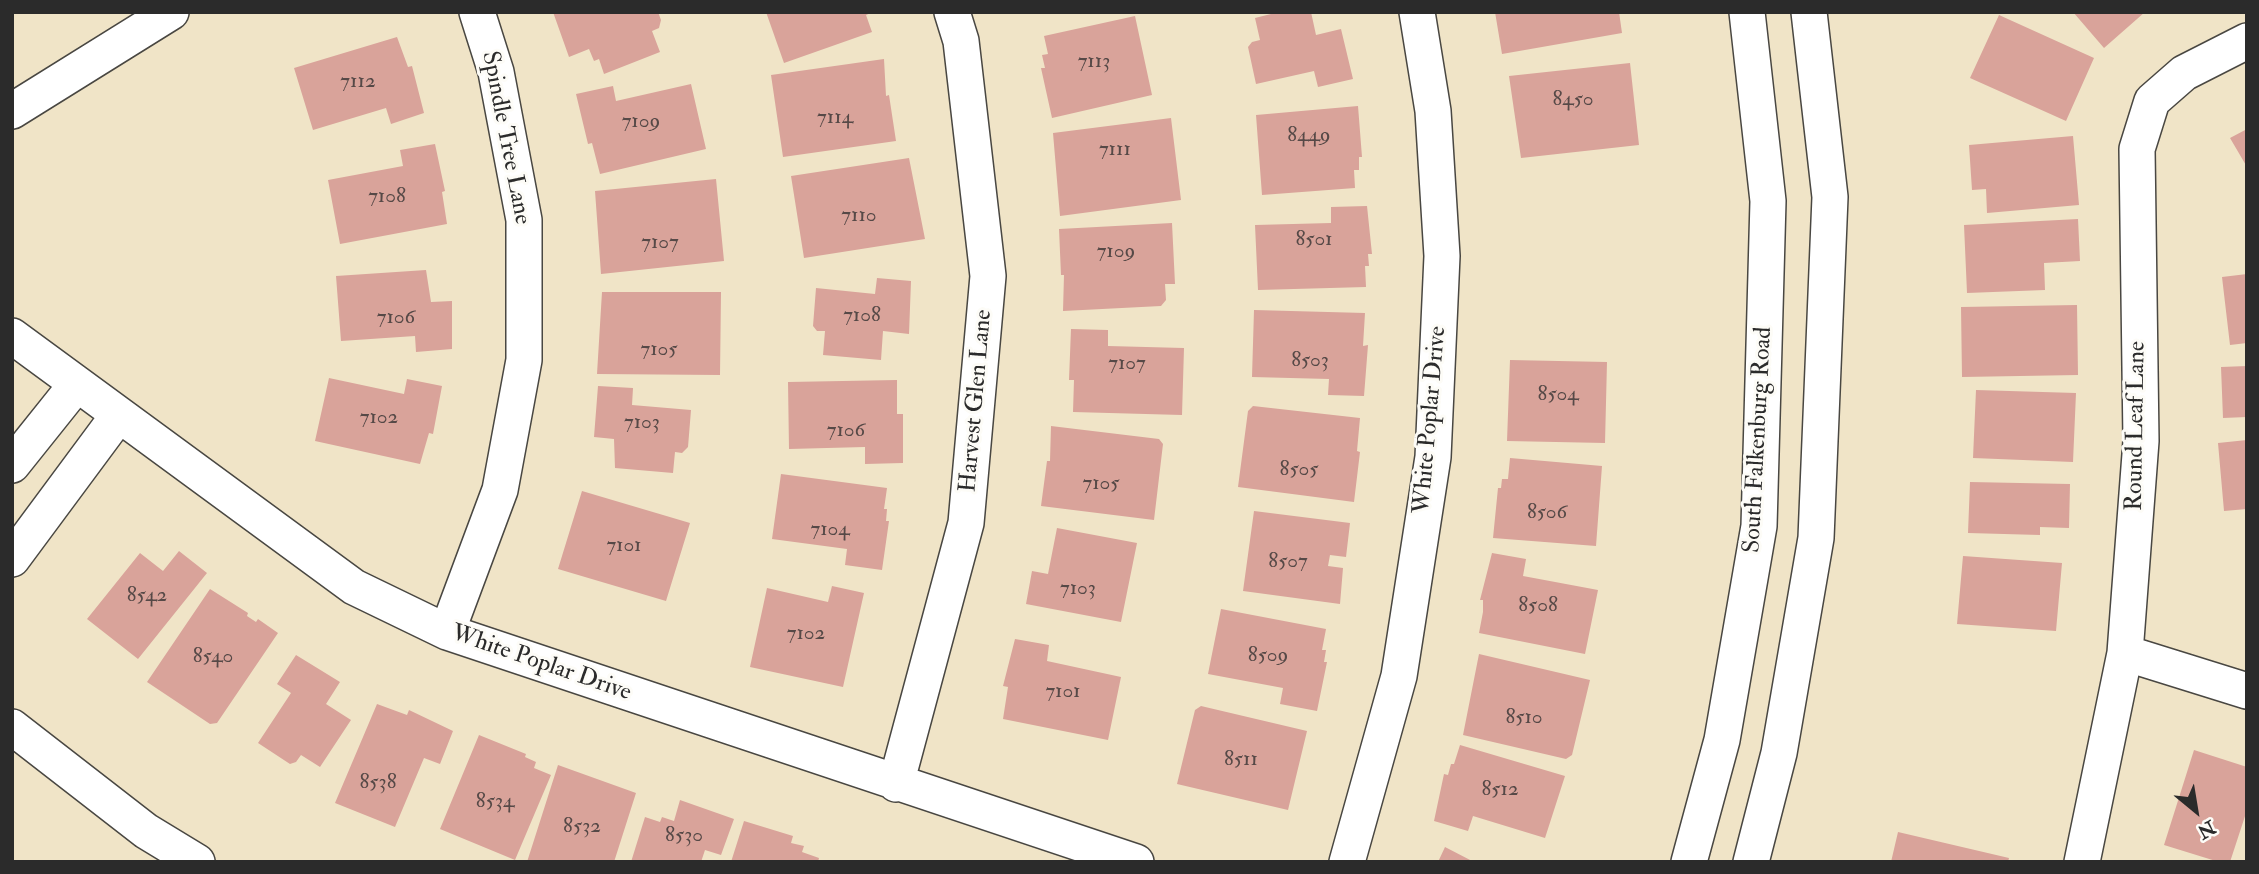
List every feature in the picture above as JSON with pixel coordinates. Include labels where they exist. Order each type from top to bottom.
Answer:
[{"type":"street","points":[[12,111],[171,12]]},
{"type":"street","name":"Spindle Tree Lane","points":[[447,632],[500,489],[524,360],[524,220],[496,72],[477,12]]},
{"type":"street","name":"Harvest Glen Lane","points":[[896,784],[966,523],[988,276],[961,41],[952,12]]},
{"type":"street","name":"White Poplar Drive","points":[[1347,862],[1399,676],[1433,457],[1442,256],[1433,111],[1417,12]]},
{"type":"street","name":"South Falkenburg Road","points":[[1689,862],[1722,740],[1759,526],[1768,201],[1747,12]]},
{"type":"street","points":[[1751,862],[1779,753],[1816,538],[1829,197],[1809,12]]},
{"type":"street","name":"Round Leaf Lane","points":[[2082,862],[2125,653],[2141,442],[2137,149],[2152,101],[2184,73],[2247,41]]},
{"type":"street","name":"White Poplar Drive","points":[[12,336],[354,587],[447,632],[1136,862]]},
{"type":"street","points":[[12,465],[76,385]]},
{"type":"street","points":[[13,555],[118,416]]},
{"type":"street","points":[[2125,653],[2247,691]]},
{"type":"street","points":[[12,727],[146,831],[197,862]]},
{"type":"building","points":[[553,12],[658,12],[661,20],[659,28],[652,31],[660,52],[604,74],[599,59],[594,61],[589,49],[569,57]]},
{"type":"building","points":[[766,12],[873,12],[866,15],[872,32],[784,63]]},
{"type":"building","points":[[1279,12],[1311,12],[1316,35],[1341,29],[1353,79],[1318,87],[1314,71],[1256,84],[1248,47],[1252,42],[1260,40],[1255,18]]},
{"type":"building","points":[[1495,12],[1619,12],[1622,33],[1502,54]]},
{"type":"building","points":[[2073,12],[2145,12],[2104,48]]},
{"type":"building","points":[[1999,15],[2094,58],[2066,121],[1970,78]]},
{"type":"building","points":[[1135,16],[1152,95],[1052,118],[1041,68],[1045,68],[1042,55],[1048,54],[1044,36]]},
{"type":"building","points":[[397,37],[408,67],[412,66],[424,113],[391,124],[386,108],[313,130],[294,68]]},
{"type":"building","points":[[884,59],[886,96],[889,95],[896,141],[783,157],[771,75]]},
{"type":"building","points":[[1630,63],[1639,145],[1521,158],[1509,76]]},
{"type":"building","points":[[691,84],[706,149],[600,174],[592,143],[588,144],[576,94],[613,86],[616,101]]},
{"type":"building","points":[[1358,106],[1362,157],[1359,157],[1359,170],[1354,170],[1355,188],[1262,195],[1256,115]]},
{"type":"building","points":[[1171,118],[1181,200],[1060,216],[1053,133]]},
{"type":"building","points":[[2247,129],[2247,167],[2230,138]]},
{"type":"building","points":[[2073,136],[2079,205],[1987,213],[1986,189],[1972,190],[1969,145]]},
{"type":"building","points":[[435,144],[445,191],[442,192],[447,224],[340,244],[328,180],[403,166],[400,150]]},
{"type":"building","points":[[909,158],[925,239],[804,258],[791,176]]},
{"type":"building","points":[[716,179],[724,261],[601,274],[595,191]]},
{"type":"building","points":[[1367,206],[1372,254],[1368,254],[1369,266],[1365,266],[1366,287],[1258,290],[1255,225],[1331,223],[1331,207]]},
{"type":"building","points":[[2078,219],[2080,261],[2044,263],[2045,290],[1967,293],[1964,225]]},
{"type":"building","points":[[1172,223],[1175,284],[1165,284],[1166,300],[1161,306],[1063,311],[1064,275],[1061,275],[1059,229]]},
{"type":"building","points":[[426,270],[431,302],[452,301],[452,349],[416,352],[415,336],[341,341],[336,276]]},
{"type":"building","points":[[2247,274],[2247,343],[2230,345],[2222,277]]},
{"type":"building","points":[[877,278],[911,281],[909,334],[883,331],[881,360],[823,355],[825,331],[817,331],[813,326],[816,288],[875,294]]},
{"type":"building","points":[[602,292],[721,292],[720,375],[597,374]]},
{"type":"building","points":[[2077,305],[2078,375],[1962,377],[1961,307]]},
{"type":"building","points":[[1254,310],[1365,313],[1363,346],[1368,345],[1364,396],[1328,395],[1329,379],[1252,377]]},
{"type":"building","points":[[1071,329],[1108,330],[1108,346],[1184,348],[1182,415],[1073,412],[1074,380],[1069,380]]},
{"type":"building","points":[[1510,360],[1607,362],[1605,443],[1507,441]]},
{"type":"building","points":[[2247,366],[2247,417],[2223,418],[2221,367]]},
{"type":"building","points":[[329,378],[404,394],[407,379],[442,386],[433,434],[429,433],[420,464],[315,441]]},
{"type":"building","points":[[897,380],[897,414],[903,414],[903,463],[865,464],[865,447],[789,449],[788,382]]},
{"type":"building","points":[[598,386],[633,388],[632,405],[691,410],[688,447],[682,453],[675,452],[673,473],[615,468],[614,439],[594,437]]},
{"type":"building","points":[[1976,390],[2076,393],[2073,462],[1973,458]]},
{"type":"building","points":[[1253,406],[1360,418],[1357,451],[1360,452],[1354,502],[1238,487],[1248,411]]},
{"type":"building","points":[[1051,426],[1159,439],[1163,444],[1154,520],[1041,506],[1047,461],[1050,461]]},
{"type":"building","points":[[2247,440],[2247,509],[2224,511],[2218,443]]},
{"type":"building","points":[[1510,458],[1602,466],[1596,546],[1493,538],[1498,488],[1501,488],[1502,479],[1508,479]]},
{"type":"building","points":[[781,474],[887,488],[884,509],[887,509],[886,521],[889,521],[882,570],[845,565],[847,549],[772,539]]},
{"type":"building","points":[[1970,482],[2070,484],[2069,528],[2040,527],[2040,535],[1968,533]]},
{"type":"building","points":[[582,491],[690,523],[666,601],[558,569]]},
{"type":"building","points":[[1254,511],[1350,523],[1346,557],[1330,555],[1328,566],[1343,568],[1340,604],[1243,591]]},
{"type":"building","points":[[1057,528],[1137,543],[1121,622],[1026,604],[1032,571],[1048,574]]},
{"type":"building","points":[[179,551],[207,573],[138,659],[87,619],[140,553],[163,571]]},
{"type":"building","points":[[1492,553],[1526,559],[1523,576],[1598,590],[1585,654],[1479,633],[1483,612],[1483,600],[1480,600]]},
{"type":"building","points":[[1963,556],[2062,563],[2056,631],[1957,624]]},
{"type":"building","points":[[832,586],[864,593],[843,687],[750,667],[767,588],[828,602]]},
{"type":"building","points":[[210,589],[248,613],[247,616],[256,622],[258,619],[278,633],[217,723],[210,724],[147,682]]},
{"type":"building","points":[[1221,609],[1326,629],[1322,650],[1326,650],[1324,662],[1327,662],[1317,711],[1280,704],[1283,688],[1208,674]]},
{"type":"building","points":[[1015,639],[1049,645],[1047,661],[1121,677],[1108,740],[1003,719],[1008,687],[1003,686]]},
{"type":"building","points":[[1479,654],[1590,680],[1572,755],[1566,759],[1463,735]]},
{"type":"building","points":[[296,655],[340,682],[326,704],[351,720],[320,767],[301,755],[296,762],[290,764],[258,743],[291,693],[277,684]]},
{"type":"building","points":[[377,704],[407,715],[409,710],[453,731],[440,764],[424,758],[395,827],[335,803]]},
{"type":"building","points":[[1201,706],[1307,731],[1288,810],[1177,784],[1195,710]]},
{"type":"building","points":[[479,735],[526,754],[525,757],[536,762],[534,768],[551,775],[515,860],[440,829]]},
{"type":"building","points":[[1460,745],[1565,776],[1545,838],[1473,816],[1468,831],[1434,821],[1444,774],[1448,775]]},
{"type":"building","points":[[2194,750],[2247,767],[2247,810],[2230,862],[2219,862],[2164,845]]},
{"type":"building","points":[[558,765],[636,793],[614,862],[527,862]]},
{"type":"building","points":[[680,800],[734,819],[721,855],[705,850],[701,862],[631,862],[645,817],[660,822],[662,817],[674,821]]},
{"type":"building","points":[[744,821],[793,836],[791,843],[804,846],[802,852],[819,858],[818,862],[731,862]]},
{"type":"building","points":[[1898,832],[2009,858],[2008,862],[1891,862]]},
{"type":"building","points":[[1445,847],[1474,862],[1438,862]]}]
